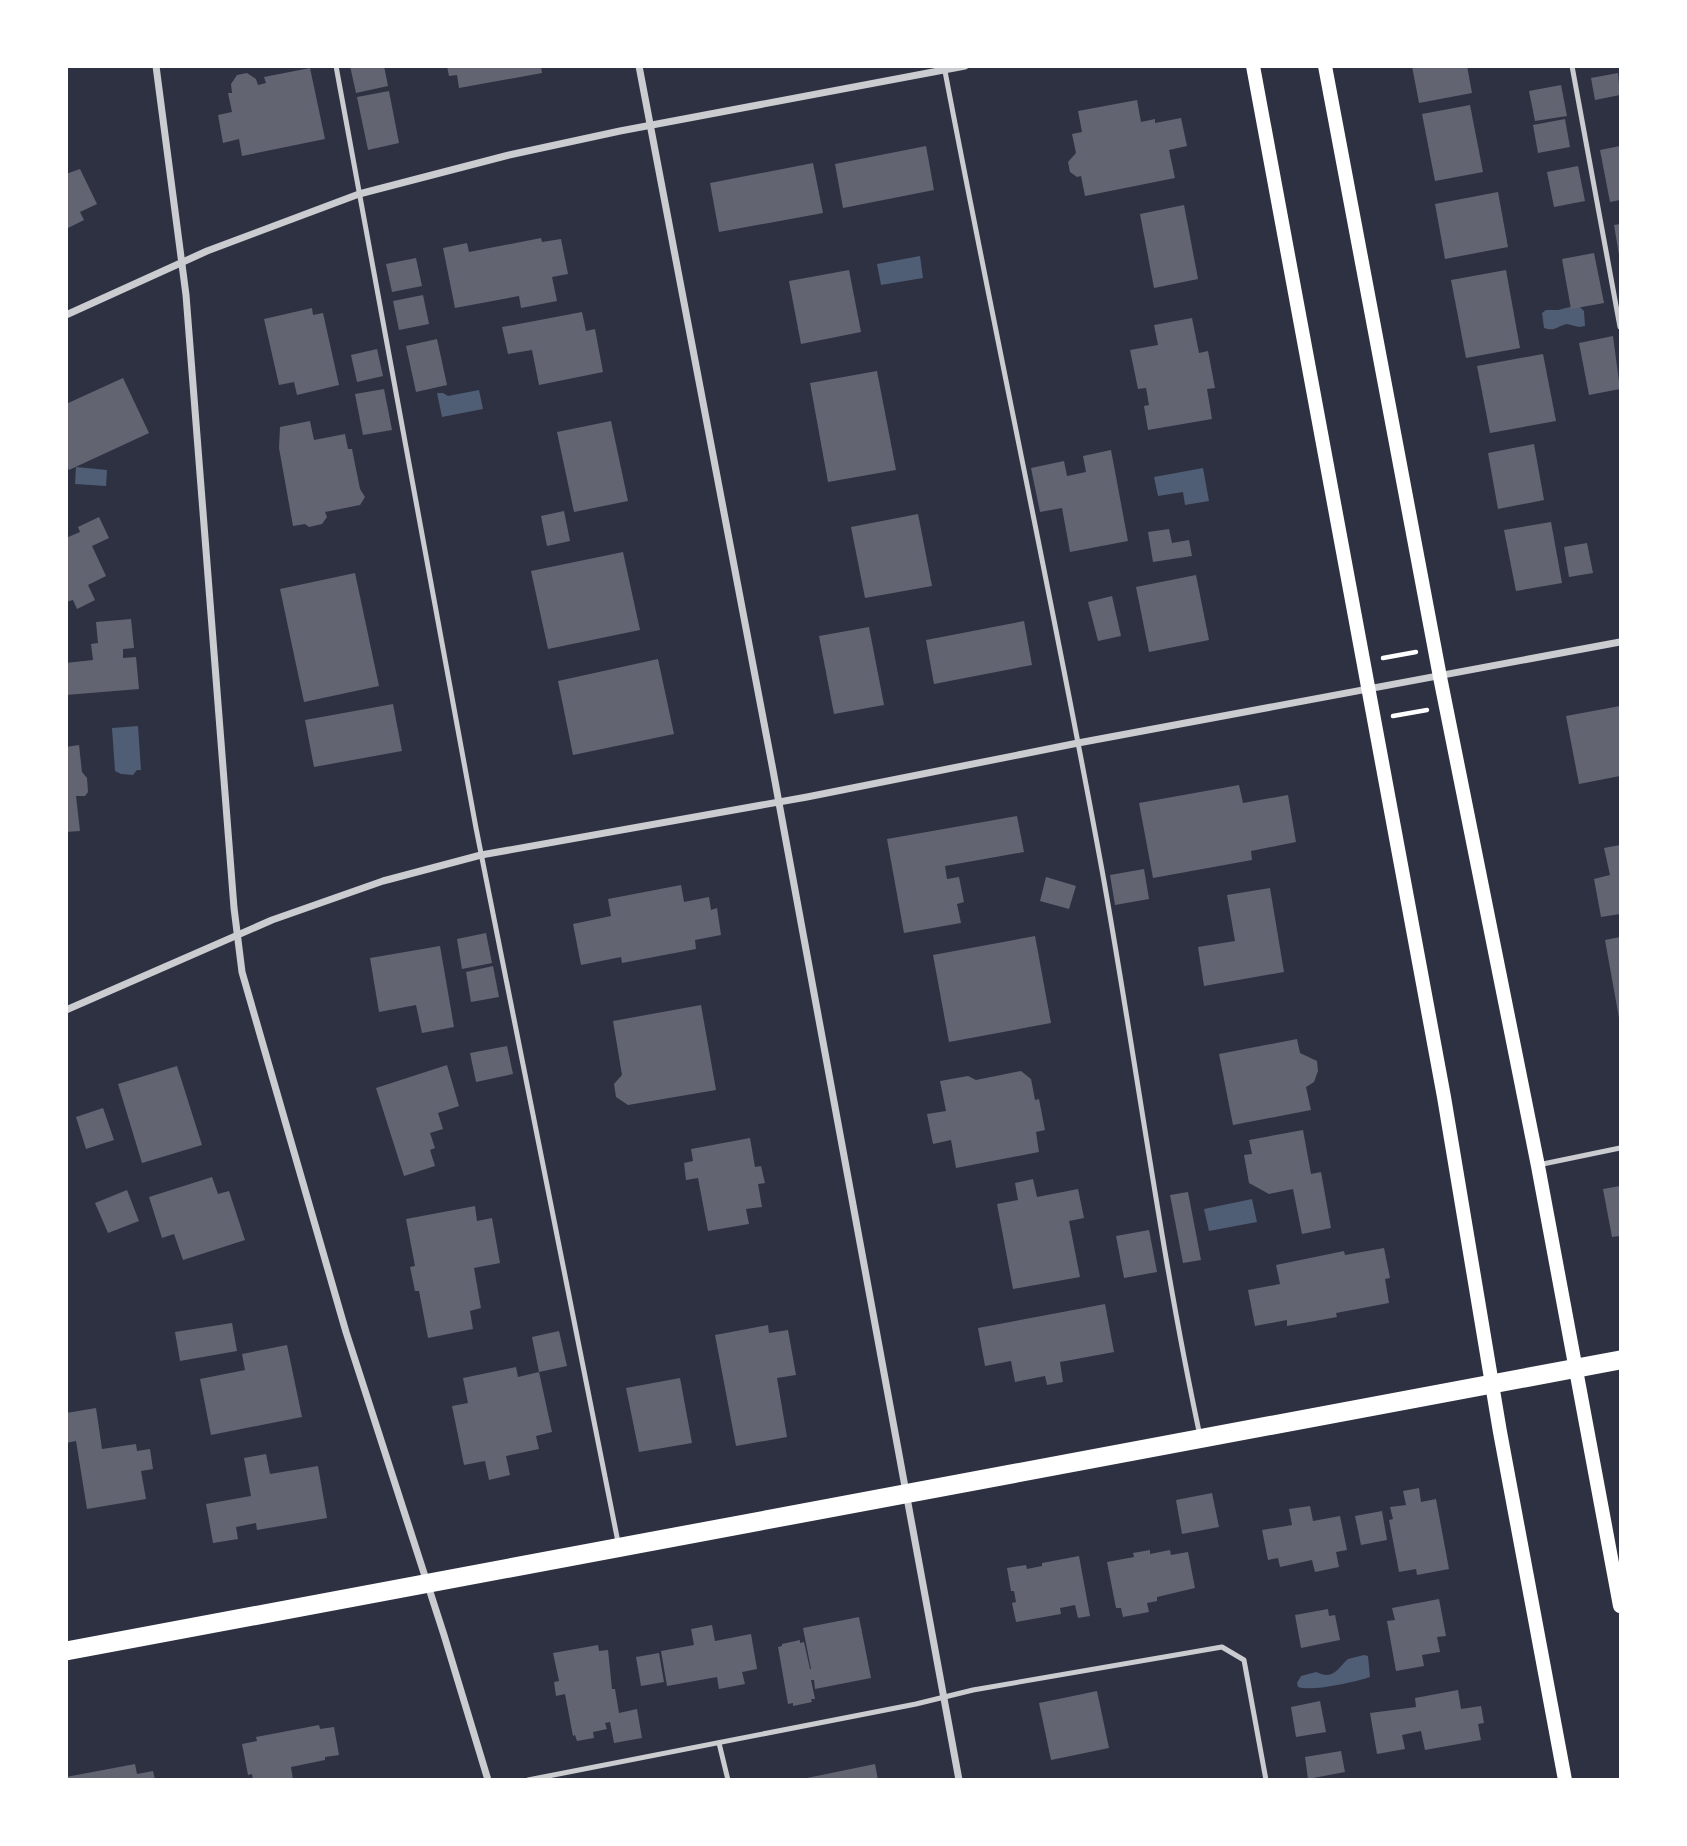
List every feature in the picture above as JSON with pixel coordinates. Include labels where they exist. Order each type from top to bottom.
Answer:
[{"type":"highway","points":[[66,1651],[1620,1360]]},
{"type":"main road","points":[[1253,66],[1444,1097],[1492,1385],[1565,1780]]},
{"type":"main road","points":[[1325,66],[1440,677],[1538,1166],[1620,1606]]},
{"type":"street","points":[[156,66],[183,263],[242,972],[346,1332],[488,1780]]},
{"type":"street","points":[[639,66],[779,802],[959,1780]]},
{"type":"street","points":[[66,315],[183,263],[359,194],[509,155],[650,125],[965,66]]},
{"type":"street","points":[[66,1010],[272,920],[383,881],[481,855],[779,802],[1620,642]]},
{"type":"lane","points":[[337,66],[481,855],[619,1549]]},
{"type":"lane","points":[[1572,66],[1620,327]]},
{"type":"lane","points":[[945,68],[1078,743],[1122,981],[1167,1268],[1200,1439]]},
{"type":"lane","points":[[1538,1166],[1620,1148]]},
{"type":"lane","points":[[528,1780],[943,1697],[1223,1647],[1244,1660],[1266,1780]]},
{"type":"lane","points":[[719,1743],[728,1780]]},
{"type":"path","points":[[1383,658],[1418,652]]},
{"type":"path","points":[[1393,716],[1431,709]]},
{"type":"water","points":[[920,256],[923,278],[881,285],[877,264]]},
{"type":"water","points":[[1578,305],[1584,311],[1585,326],[1567,324],[1553,329],[1544,328],[1542,313],[1546,310]]},
{"type":"water","points":[[479,390],[483,409],[442,417],[437,393],[448,396]]},
{"type":"water","points":[[76,467],[107,470],[106,486],[75,484]]},
{"type":"water","points":[[1203,468],[1209,501],[1185,505],[1183,492],[1158,496],[1154,477]]},
{"type":"water","points":[[138,726],[141,770],[137,770],[133,775],[121,774],[115,771],[112,728]]},
{"type":"water","points":[[1252,1199],[1257,1222],[1209,1231],[1204,1209]]},
{"type":"water","points":[[1368,1656],[1370,1677],[1344,1684],[1298,1687],[1301,1676],[1316,1672],[1331,1674],[1348,1659]]},
{"type":"building","points":[[350,66],[384,66],[388,86],[356,93]]},
{"type":"building","points":[[447,66],[541,66],[542,73],[459,88],[457,75],[449,76]]},
{"type":"building","points":[[1412,66],[1467,66],[1472,93],[1419,103]]},
{"type":"building","points":[[310,68],[325,139],[242,156],[239,139],[223,143],[218,115],[232,112],[228,93],[232,93],[231,84],[237,75],[247,73],[256,79],[258,85],[266,83],[264,77]]},
{"type":"building","points":[[1618,73],[1620,95],[1595,100],[1591,78]]},
{"type":"building","points":[[1561,85],[1567,116],[1535,121],[1529,91]]},
{"type":"building","points":[[389,91],[399,143],[368,150],[357,97]]},
{"type":"building","points":[[1137,100],[1141,122],[1155,119],[1155,123],[1181,118],[1187,146],[1169,150],[1175,178],[1085,196],[1081,176],[1077,177],[1070,172],[1068,162],[1076,153],[1072,134],[1082,132],[1078,111]]},
{"type":"building","points":[[1470,105],[1483,172],[1435,181],[1422,114]]},
{"type":"building","points":[[1565,119],[1570,147],[1538,153],[1533,125]]},
{"type":"building","points":[[926,146],[934,190],[843,208],[835,164]]},
{"type":"building","points":[[1620,146],[1620,200],[1610,202],[1600,150]]},
{"type":"building","points":[[813,163],[823,213],[719,232],[710,183]]},
{"type":"building","points":[[1578,166],[1585,201],[1554,207],[1547,172]]},
{"type":"building","points":[[80,169],[97,204],[80,212],[84,220],[66,229],[66,174]]},
{"type":"building","points":[[1498,192],[1508,247],[1445,259],[1435,204]]},
{"type":"building","points":[[1184,205],[1198,279],[1154,288],[1140,214]]},
{"type":"building","points":[[1620,224],[1620,255],[1619,255],[1614,225]]},
{"type":"building","points":[[541,238],[542,242],[561,239],[568,274],[552,277],[557,301],[521,308],[519,296],[455,308],[443,248],[467,243],[469,252]]},
{"type":"building","points":[[1594,253],[1604,303],[1571,309],[1562,259]]},
{"type":"building","points":[[416,258],[422,286],[392,292],[386,264]]},
{"type":"building","points":[[849,270],[861,332],[801,344],[789,281]]},
{"type":"building","points":[[1506,270],[1520,348],[1466,358],[1451,280]]},
{"type":"building","points":[[423,295],[429,324],[399,330],[393,301]]},
{"type":"building","points":[[312,308],[313,315],[323,313],[339,385],[297,395],[294,382],[279,385],[264,319]]},
{"type":"building","points":[[582,312],[586,331],[595,329],[603,372],[539,385],[532,350],[508,354],[502,327]]},
{"type":"building","points":[[1192,318],[1199,353],[1208,351],[1215,388],[1207,389],[1212,419],[1148,430],[1144,406],[1149,405],[1146,388],[1138,389],[1130,350],[1158,345],[1154,325]]},
{"type":"building","points":[[1613,336],[1620,389],[1589,395],[1579,343]]},
{"type":"building","points":[[437,339],[447,385],[416,392],[406,346]]},
{"type":"building","points":[[377,349],[383,376],[357,382],[351,355]]},
{"type":"building","points":[[1543,354],[1556,421],[1490,433],[1477,366]]},
{"type":"building","points":[[877,371],[896,470],[828,482],[810,383]]},
{"type":"building","points":[[123,378],[149,433],[69,470],[66,465],[66,404]]},
{"type":"building","points":[[384,389],[392,430],[363,435],[355,394]]},
{"type":"building","points":[[310,421],[314,440],[345,434],[348,449],[352,449],[360,489],[365,497],[360,505],[325,512],[327,517],[322,524],[293,526],[279,448],[280,427]]},
{"type":"building","points":[[611,421],[628,501],[574,512],[557,432]]},
{"type":"building","points":[[1534,444],[1544,500],[1498,509],[1488,453]]},
{"type":"building","points":[[1111,450],[1128,541],[1070,552],[1062,508],[1040,512],[1031,468],[1064,461],[1067,476],[1086,472],[1083,456]]},
{"type":"building","points":[[564,511],[570,541],[547,546],[541,516]]},
{"type":"building","points":[[918,514],[932,586],[865,598],[851,527]]},
{"type":"building","points":[[99,517],[109,538],[92,546],[106,576],[88,585],[95,600],[77,609],[73,600],[66,602],[66,538],[80,532],[78,527]]},
{"type":"building","points":[[1551,522],[1562,583],[1516,591],[1504,530]]},
{"type":"building","points":[[1169,529],[1172,543],[1189,540],[1192,556],[1153,562],[1148,532]]},
{"type":"building","points":[[1587,543],[1593,573],[1569,577],[1564,547]]},
{"type":"building","points":[[623,552],[640,630],[548,649],[531,571]]},
{"type":"building","points":[[355,573],[379,686],[304,702],[280,589]]},
{"type":"building","points":[[1196,575],[1209,640],[1149,652],[1136,587]]},
{"type":"building","points":[[1112,596],[1121,636],[1098,641],[1088,602]]},
{"type":"building","points":[[131,619],[134,648],[123,649],[123,658],[136,657],[139,689],[66,695],[66,663],[93,660],[91,644],[98,643],[96,622]]},
{"type":"building","points":[[1024,621],[1032,665],[934,684],[926,640]]},
{"type":"building","points":[[869,627],[884,705],[834,714],[819,636]]},
{"type":"building","points":[[658,659],[674,734],[573,755],[558,681]]},
{"type":"building","points":[[393,704],[402,751],[314,767],[305,720]]},
{"type":"building","points":[[1620,706],[1620,776],[1579,784],[1566,716]]},
{"type":"building","points":[[79,745],[82,772],[87,778],[88,792],[85,796],[76,796],[80,831],[66,832],[66,747]]},
{"type":"building","points":[[1239,785],[1243,803],[1288,795],[1296,842],[1251,851],[1252,860],[1153,878],[1139,803]]},
{"type":"building","points":[[1017,816],[1024,852],[945,866],[947,879],[959,877],[964,902],[957,904],[961,923],[904,933],[887,839]]},
{"type":"building","points":[[1620,845],[1620,914],[1601,917],[1594,879],[1610,875],[1604,848]]},
{"type":"building","points":[[1144,869],[1149,899],[1115,905],[1110,875]]},
{"type":"building","points":[[1046,877],[1076,886],[1069,909],[1040,901]]},
{"type":"building","points":[[681,885],[684,902],[709,897],[711,910],[717,908],[721,935],[695,940],[696,949],[622,963],[621,957],[581,965],[573,924],[611,916],[608,899]]},
{"type":"building","points":[[1270,888],[1284,972],[1204,986],[1198,947],[1235,941],[1227,895]]},
{"type":"building","points":[[486,933],[492,963],[462,969],[457,939]]},
{"type":"building","points":[[1035,936],[1051,1023],[949,1042],[933,955]]},
{"type":"building","points":[[1620,937],[1620,1018],[1619,1018],[1605,940]]},
{"type":"building","points":[[440,946],[454,1027],[422,1033],[416,1005],[379,1012],[370,958]]},
{"type":"building","points":[[493,966],[499,997],[471,1002],[466,972]]},
{"type":"building","points":[[701,1005],[716,1090],[628,1105],[616,1097],[614,1084],[622,1075],[613,1021]]},
{"type":"building","points":[[1297,1039],[1300,1053],[1317,1061],[1318,1071],[1314,1082],[1306,1087],[1311,1110],[1233,1125],[1219,1054]]},
{"type":"building","points":[[507,1046],[513,1074],[476,1082],[470,1053]]},
{"type":"building","points":[[447,1065],[459,1106],[438,1113],[443,1129],[430,1133],[435,1148],[430,1150],[435,1166],[404,1176],[376,1088]]},
{"type":"building","points":[[177,1066],[202,1145],[142,1163],[118,1084]]},
{"type":"building","points":[[1021,1071],[1031,1079],[1035,1100],[1039,1099],[1045,1130],[1036,1132],[1039,1152],[956,1168],[951,1140],[933,1144],[927,1114],[946,1111],[940,1081],[968,1076],[976,1080]]},
{"type":"building","points":[[103,1108],[114,1140],[86,1149],[76,1117]]},
{"type":"building","points":[[1303,1130],[1311,1174],[1321,1172],[1331,1228],[1302,1234],[1293,1189],[1269,1194],[1249,1183],[1244,1155],[1252,1154],[1249,1140]]},
{"type":"building","points":[[750,1138],[755,1167],[761,1166],[765,1183],[758,1184],[762,1207],[746,1209],[749,1224],[708,1231],[698,1178],[686,1180],[684,1163],[693,1161],[691,1149]]},
{"type":"building","points":[[212,1177],[218,1194],[229,1191],[245,1240],[183,1260],[174,1234],[162,1238],[149,1197]]},
{"type":"building","points":[[1033,1179],[1037,1197],[1078,1189],[1084,1218],[1069,1221],[1080,1277],[1013,1289],[997,1204],[1018,1200],[1015,1183]]},
{"type":"building","points":[[1620,1186],[1620,1236],[1612,1237],[1603,1189]]},
{"type":"building","points":[[127,1190],[139,1221],[108,1233],[95,1203]]},
{"type":"building","points":[[1188,1192],[1201,1260],[1183,1263],[1170,1195]]},
{"type":"building","points":[[475,1206],[477,1221],[492,1218],[500,1263],[474,1268],[481,1308],[470,1311],[473,1329],[428,1338],[419,1291],[415,1291],[410,1267],[415,1266],[406,1219]]},
{"type":"building","points":[[1149,1230],[1157,1272],[1124,1278],[1116,1236]]},
{"type":"building","points":[[1384,1248],[1390,1278],[1385,1279],[1389,1303],[1336,1313],[1337,1317],[1287,1326],[1287,1320],[1255,1326],[1248,1290],[1280,1284],[1276,1265],[1344,1251],[1345,1255]]},
{"type":"building","points":[[1105,1304],[1114,1352],[1060,1362],[1063,1382],[1047,1385],[1045,1376],[1015,1382],[1011,1361],[985,1366],[978,1328]]},
{"type":"building","points":[[232,1323],[237,1351],[180,1361],[175,1332]]},
{"type":"building","points":[[768,1325],[769,1333],[788,1330],[796,1375],[777,1378],[787,1437],[736,1446],[715,1335]]},
{"type":"building","points":[[559,1331],[567,1366],[539,1372],[532,1337]]},
{"type":"building","points":[[287,1345],[302,1417],[211,1435],[200,1379],[245,1370],[242,1354]]},
{"type":"building","points":[[516,1367],[518,1377],[539,1372],[552,1432],[536,1436],[539,1449],[506,1456],[510,1475],[489,1480],[485,1461],[464,1465],[452,1406],[468,1403],[463,1378]]},
{"type":"building","points":[[680,1378],[692,1443],[639,1452],[626,1388]]},
{"type":"building","points":[[96,1408],[102,1449],[136,1444],[137,1451],[150,1449],[153,1469],[141,1471],[146,1499],[87,1509],[76,1441],[66,1443],[66,1413]]},
{"type":"building","points":[[266,1454],[270,1474],[318,1466],[327,1518],[257,1530],[256,1523],[236,1527],[238,1539],[213,1543],[206,1504],[251,1496],[244,1458]]},
{"type":"building","points":[[1419,1488],[1421,1502],[1436,1499],[1449,1569],[1417,1575],[1416,1569],[1399,1572],[1389,1520],[1393,1519],[1390,1507],[1406,1505],[1403,1491]]},
{"type":"building","points":[[1212,1493],[1219,1527],[1182,1534],[1176,1500]]},
{"type":"building","points":[[1310,1506],[1313,1521],[1340,1516],[1347,1550],[1336,1552],[1339,1567],[1315,1572],[1312,1560],[1280,1567],[1278,1558],[1268,1560],[1262,1530],[1292,1525],[1289,1509]]},
{"type":"building","points":[[1382,1511],[1387,1540],[1361,1545],[1355,1516]]},
{"type":"building","points":[[1150,1550],[1150,1554],[1170,1550],[1171,1555],[1188,1552],[1195,1588],[1157,1597],[1157,1601],[1147,1603],[1149,1612],[1123,1617],[1121,1608],[1116,1608],[1107,1562],[1134,1557],[1133,1553]]},
{"type":"building","points":[[1079,1556],[1090,1616],[1078,1618],[1075,1605],[1060,1608],[1061,1614],[1016,1622],[1012,1603],[1016,1602],[1007,1568],[1026,1565],[1027,1569],[1042,1566],[1042,1563]]},
{"type":"building","points":[[1439,1599],[1446,1636],[1437,1637],[1440,1652],[1422,1655],[1424,1666],[1396,1671],[1387,1621],[1395,1620],[1392,1608]]},
{"type":"building","points":[[1328,1609],[1329,1616],[1335,1615],[1340,1640],[1301,1648],[1295,1615]]},
{"type":"building","points":[[859,1617],[871,1678],[815,1689],[814,1680],[811,1680],[815,1699],[793,1706],[793,1703],[788,1704],[778,1647],[800,1640],[800,1643],[804,1642],[811,1669],[803,1628]]},
{"type":"building","points":[[712,1625],[715,1641],[751,1634],[757,1669],[742,1672],[745,1684],[719,1689],[717,1677],[667,1686],[661,1651],[694,1645],[691,1629]]},
{"type":"building","points":[[598,1645],[599,1651],[608,1650],[612,1689],[615,1689],[619,1713],[637,1709],[642,1738],[614,1743],[610,1722],[605,1723],[607,1729],[593,1732],[594,1738],[577,1741],[575,1735],[573,1736],[565,1694],[556,1696],[554,1682],[559,1681],[553,1653]]},
{"type":"building","points":[[659,1653],[664,1682],[641,1686],[636,1657]]},
{"type":"building","points":[[1458,1690],[1461,1709],[1481,1706],[1484,1723],[1478,1724],[1481,1740],[1425,1750],[1421,1731],[1402,1735],[1405,1749],[1377,1754],[1370,1713],[1416,1707],[1415,1698]]},
{"type":"building","points":[[1097,1691],[1109,1748],[1051,1760],[1039,1703]]},
{"type":"building","points":[[1320,1701],[1326,1732],[1296,1737],[1291,1707]]},
{"type":"building","points":[[319,1725],[320,1729],[334,1727],[339,1755],[291,1767],[293,1780],[253,1780],[252,1774],[248,1775],[242,1744],[257,1741],[256,1737]]},
{"type":"building","points":[[1341,1751],[1345,1772],[1308,1779],[1305,1757]]},
{"type":"building","points":[[135,1764],[137,1774],[153,1771],[155,1780],[66,1780],[66,1777]]},
{"type":"building","points":[[875,1764],[878,1780],[807,1780],[807,1778]]}]
